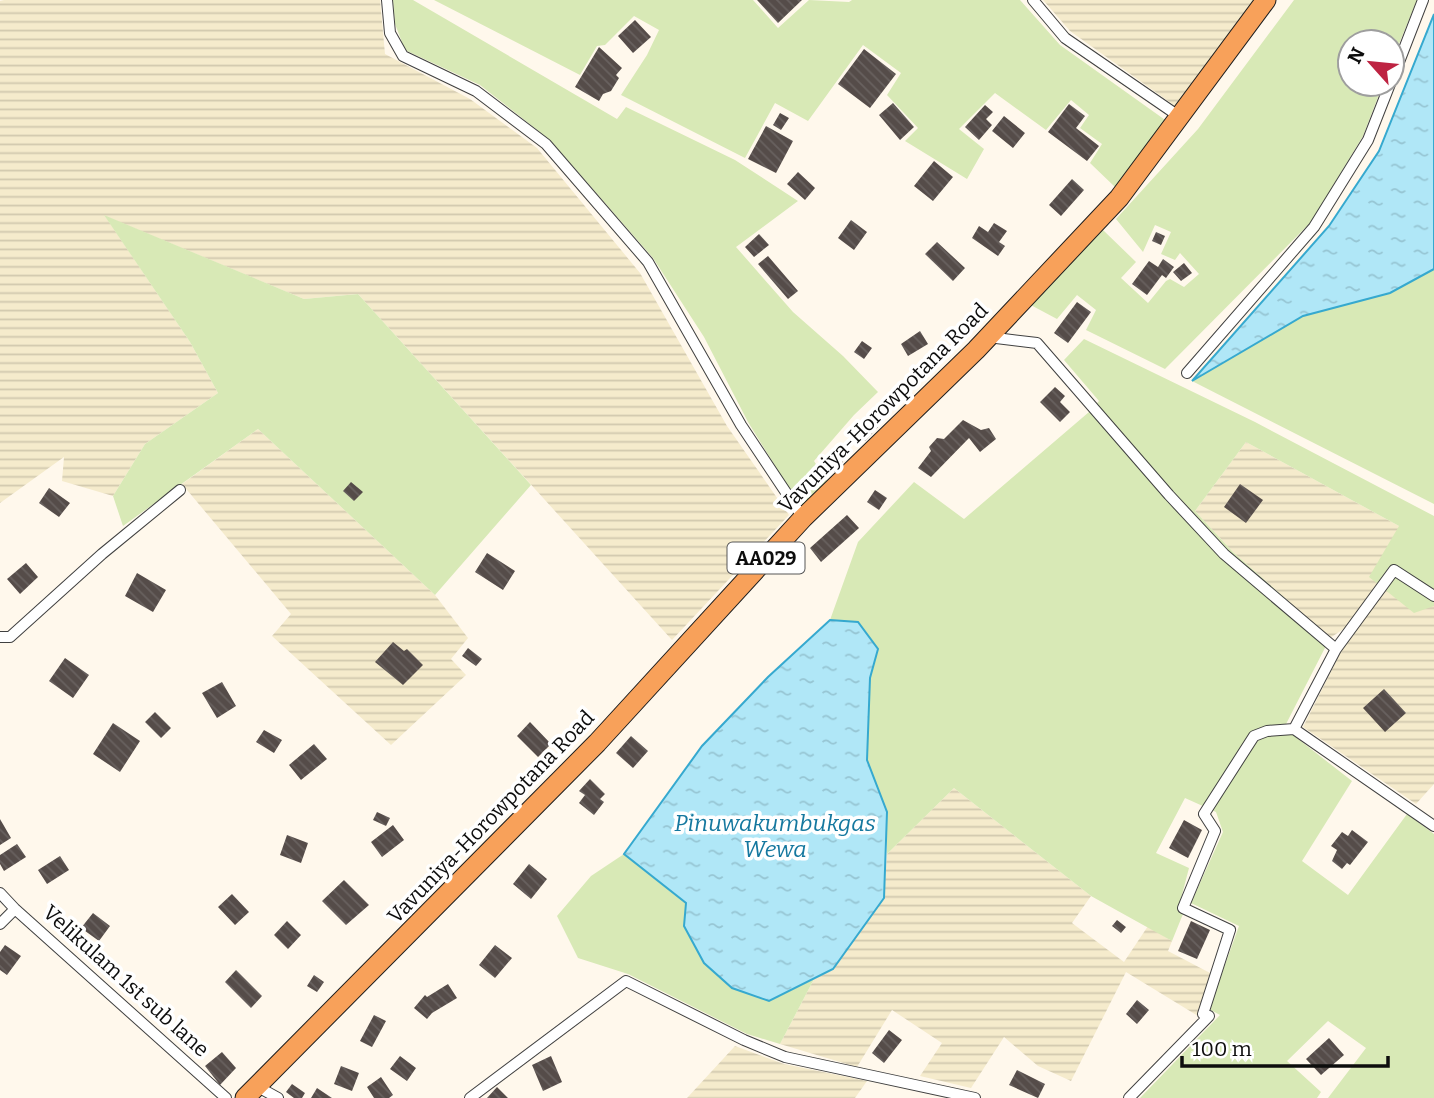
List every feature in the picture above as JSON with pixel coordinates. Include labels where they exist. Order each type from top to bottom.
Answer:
[{"type":"highway","name":"Vavuniya-Horowpotana Road","points":[[251,1092],[615,723],[803,518],[988,337],[1119,198],[1266,0]]},
{"type":"street","points":[[387,0],[390,33],[403,57],[476,91],[546,144],[648,262],[741,425],[803,518]]},
{"type":"street","points":[[1033,0],[1065,38],[1180,117]]},
{"type":"street","points":[[1406,44],[1423,0]]},
{"type":"street","points":[[1187,373],[1314,227],[1368,140],[1385,98]]},
{"type":"street","points":[[988,337],[1037,343],[1224,554],[1336,649]]},
{"type":"street","points":[[0,637],[10,637],[102,554],[180,490]]},
{"type":"street","points":[[1294,729],[1336,649],[1394,570],[1434,596]]},
{"type":"street","points":[[1129,1098],[1209,1016],[1203,1014],[1230,930],[1184,908],[1215,831],[1204,814],[1254,736],[1268,731],[1294,729],[1434,826]]},
{"type":"street","name":"Velikulam 1st sub lane","points":[[0,893],[226,1098]]},
{"type":"street","points":[[0,924],[15,909]]},
{"type":"street","points":[[470,1098],[626,981],[744,1041],[785,1057],[972,1097]]},
{"type":"street","points":[[251,1092],[278,1098]]},
{"type":"shaded area","points":[[380,0],[385,54],[470,99],[537,148],[640,273],[727,426],[789,515],[672,640],[358,294],[304,299],[105,216],[190,342],[218,393],[145,444],[113,496],[62,481],[64,457],[0,503],[0,1]]},
{"type":"shaded area","points":[[1043,0],[1259,0],[1175,106],[1070,31]]},
{"type":"shaded area","points":[[258,429],[435,595],[468,638],[451,659],[466,675],[391,745],[272,636],[291,614],[182,484]]},
{"type":"shaded area","points":[[1246,442],[1399,526],[1434,606],[1434,784],[1416,804],[1303,727],[1357,620],[1330,638],[1233,552],[1195,511]]},
{"type":"shaded area","points":[[954,788],[1091,896],[1072,923],[1124,962],[1148,926],[1172,941],[1168,951],[1212,974],[1198,1016],[1126,972],[1071,1081],[1038,1066],[1004,1037],[971,1088],[920,1076],[942,1043],[892,1010],[857,1067],[780,1044],[814,979],[833,969],[884,898],[887,854]]},
{"type":"shaded area","points":[[735,1046],[784,1064],[867,1081],[855,1098],[687,1098]]},
{"type":"green space","points":[[393,0],[413,0],[617,119],[626,107],[735,160],[798,201],[736,247],[793,312],[843,356],[878,392],[814,461],[831,487],[803,511],[748,422],[704,337],[653,258],[550,140],[480,85],[405,50],[395,24]]},
{"type":"green space","points":[[434,0],[753,0],[778,28],[809,0],[1020,0],[1060,45],[1168,122],[1115,187],[1090,163],[1102,144],[1080,128],[1089,115],[1071,100],[1046,130],[995,93],[959,129],[984,149],[967,179],[905,141],[918,128],[887,95],[901,73],[863,45],[808,121],[775,103],[745,158],[621,95],[647,55],[659,30],[634,16],[605,45],[597,46],[580,75]]},
{"type":"green space","points":[[1294,0],[1417,0],[1406,28],[1336,28],[1336,98],[1378,98],[1363,136],[1311,222],[1165,369],[1086,330],[1096,310],[1077,295],[1057,319],[1027,303],[1103,230],[1136,262],[1121,278],[1148,303],[1166,281],[1170,279],[1184,287],[1199,274],[1180,253],[1175,260],[1161,254],[1171,232],[1155,225],[1143,252],[1116,219],[1198,129]]},
{"type":"green space","points":[[104,215],[304,299],[358,294],[531,485],[435,595],[258,429],[123,526],[113,496],[145,444],[218,393],[190,342]]},
{"type":"green space","points":[[1434,269],[1434,504],[1192,381],[1303,316],[1390,293]]},
{"type":"green space","points":[[1084,339],[1255,422],[1434,516],[1434,606],[1414,613],[1369,577],[1399,526],[1246,442],[1195,511],[1233,552],[1330,638],[1284,728],[1352,781],[1302,861],[1348,895],[1407,814],[1434,834],[1434,1098],[1328,1098],[1366,1048],[1328,1021],[1287,1061],[1321,1092],[1317,1098],[1140,1098],[1220,1015],[1209,1009],[1239,926],[1191,903],[1223,832],[1216,812],[1185,798],[1156,853],[1189,868],[1178,910],[1183,914],[1172,941],[1091,896],[954,788],[887,854],[887,812],[867,760],[870,678],[878,649],[858,622],[830,620],[858,542],[914,482],[964,519],[1089,412],[1099,401],[1064,360]]},
{"type":"green space","points":[[624,854],[686,903],[684,927],[704,963],[769,1001],[814,979],[780,1044],[747,1034],[628,974],[578,958],[557,916],[591,876]]},
{"type":"water","points":[[1434,14],[1434,269],[1390,293],[1303,316],[1192,381],[1329,226],[1379,151],[1400,98],[1406,98],[1406,84]]},
{"type":"water","name":"Pinuwakumbukgas Wewa","points":[[830,620],[858,622],[878,649],[870,678],[867,760],[887,812],[884,898],[833,969],[769,1001],[732,988],[704,963],[684,926],[686,903],[624,854],[702,746],[768,677]]},
{"type":"building","points":[[757,0],[802,0],[778,23]]},
{"type":"building","points":[[635,20],[651,37],[633,53],[618,36]]},
{"type":"building","points":[[599,47],[622,68],[616,75],[619,78],[611,91],[603,94],[599,101],[575,87]]},
{"type":"building","points":[[864,49],[896,74],[870,108],[838,84]]},
{"type":"building","points":[[893,103],[914,127],[900,140],[879,115]]},
{"type":"building","points":[[1069,104],[1085,116],[1076,128],[1099,146],[1087,161],[1048,132]]},
{"type":"building","points":[[985,105],[993,112],[986,119],[992,125],[979,140],[965,127]]},
{"type":"building","points":[[780,113],[789,118],[781,130],[773,125]]},
{"type":"building","points":[[1004,116],[1025,133],[1013,148],[992,131]]},
{"type":"building","points":[[766,126],[793,141],[776,173],[748,159]]},
{"type":"building","points":[[934,161],[953,177],[933,201],[914,186]]},
{"type":"building","points":[[798,172],[815,188],[805,200],[787,184]]},
{"type":"building","points":[[1072,179],[1084,190],[1061,216],[1049,205]]},
{"type":"building","points":[[851,220],[867,232],[854,250],[838,238]]},
{"type":"building","points":[[994,223],[1007,231],[999,242],[1005,246],[998,256],[972,238],[979,226],[988,232]]},
{"type":"building","points":[[1156,232],[1165,236],[1161,245],[1152,241]]},
{"type":"building","points":[[759,234],[769,245],[754,257],[745,247]]},
{"type":"building","points":[[937,242],[965,268],[953,281],[925,254]]},
{"type":"building","points":[[768,256],[798,291],[788,299],[758,264]]},
{"type":"building","points":[[1163,259],[1174,267],[1166,278],[1162,275],[1147,295],[1132,284],[1149,261],[1158,267]]},
{"type":"building","points":[[1184,263],[1192,273],[1181,281],[1173,272]]},
{"type":"building","points":[[1077,302],[1091,312],[1068,343],[1054,333]]},
{"type":"building","points":[[920,331],[928,344],[908,356],[901,344]]},
{"type":"building","points":[[862,341],[872,348],[864,359],[854,352]]},
{"type":"building","points":[[1055,387],[1065,396],[1060,402],[1070,412],[1060,422],[1040,402]]},
{"type":"building","points":[[868,414],[880,425],[865,441],[853,430]]},
{"type":"building","points":[[963,420],[981,430],[989,428],[996,439],[980,452],[969,438],[931,477],[918,468],[937,438],[944,439]]},
{"type":"building","points":[[830,452],[843,462],[835,472],[822,463]]},
{"type":"building","points":[[351,482],[363,492],[354,501],[343,491]]},
{"type":"building","points":[[1240,484],[1263,500],[1246,523],[1224,507]]},
{"type":"building","points":[[49,488],[70,503],[59,517],[39,503]]},
{"type":"building","points":[[875,490],[887,498],[879,510],[867,502]]},
{"type":"building","points":[[847,515],[859,528],[821,562],[810,548]]},
{"type":"building","points":[[487,553],[515,571],[503,590],[475,572]]},
{"type":"building","points":[[26,563],[38,577],[20,594],[7,579]]},
{"type":"building","points":[[137,573],[166,590],[153,612],[125,596]]},
{"type":"building","points":[[393,642],[404,651],[407,649],[423,665],[403,685],[375,662]]},
{"type":"building","points":[[468,648],[482,659],[476,666],[462,656]]},
{"type":"building","points":[[65,658],[89,675],[73,698],[49,681]]},
{"type":"building","points":[[222,682],[236,706],[217,718],[202,693]]},
{"type":"building","points":[[1384,689],[1406,713],[1385,732],[1363,708]]},
{"type":"building","points":[[155,712],[171,728],[161,738],[145,722]]},
{"type":"building","points":[[530,722],[551,744],[538,757],[517,736]]},
{"type":"building","points":[[113,723],[140,741],[120,772],[93,754]]},
{"type":"building","points":[[264,730],[282,740],[274,753],[256,742]]},
{"type":"building","points":[[631,736],[648,751],[633,768],[616,753]]},
{"type":"building","points":[[314,744],[327,759],[301,780],[289,765]]},
{"type":"building","points":[[590,779],[605,794],[600,799],[604,802],[594,815],[579,803],[585,795],[579,791]]},
{"type":"building","points":[[377,812],[390,818],[386,826],[373,820]]},
{"type":"building","points":[[0,819],[11,838],[0,845]]},
{"type":"building","points":[[1184,820],[1202,830],[1188,858],[1169,848]]},
{"type":"building","points":[[393,825],[404,840],[382,857],[371,842]]},
{"type":"building","points":[[1352,830],[1368,842],[1350,865],[1347,863],[1342,869],[1332,861],[1337,850],[1331,846],[1342,832],[1348,836]]},
{"type":"building","points":[[287,835],[308,843],[301,863],[280,855]]},
{"type":"building","points":[[17,844],[26,857],[4,871],[0,864],[0,855]]},
{"type":"building","points":[[60,856],[69,870],[47,884],[38,870]]},
{"type":"building","points":[[529,864],[547,879],[531,899],[513,884]]},
{"type":"building","points":[[344,880],[369,905],[346,925],[322,901]]},
{"type":"building","points":[[232,894],[249,912],[235,925],[218,907]]},
{"type":"building","points":[[93,913],[110,926],[99,941],[81,928]]},
{"type":"building","points":[[1117,920],[1126,927],[1121,933],[1112,926]]},
{"type":"building","points":[[287,921],[301,935],[288,949],[274,935]]},
{"type":"building","points":[[1191,921],[1210,930],[1197,959],[1178,951]]},
{"type":"building","points":[[5,945],[21,956],[7,975],[0,970],[0,952]]},
{"type":"building","points":[[495,945],[512,958],[495,978],[479,965]]},
{"type":"building","points":[[236,970],[262,996],[251,1008],[225,982]]},
{"type":"building","points":[[314,975],[324,982],[317,992],[307,986]]},
{"type":"building","points":[[448,984],[457,998],[427,1019],[414,1008],[425,995],[427,997]]},
{"type":"building","points":[[1137,1000],[1149,1010],[1137,1024],[1126,1014]]},
{"type":"building","points":[[374,1015],[386,1021],[372,1047],[360,1041]]},
{"type":"building","points":[[889,1030],[902,1040],[884,1063],[872,1053]]},
{"type":"building","points":[[1329,1038],[1344,1055],[1321,1075],[1306,1059]]},
{"type":"building","points":[[222,1052],[236,1068],[220,1085],[205,1066]]},
{"type":"building","points":[[400,1056],[416,1068],[407,1081],[390,1069]]},
{"type":"building","points":[[551,1056],[562,1082],[543,1091],[532,1065]]},
{"type":"building","points":[[341,1066],[359,1073],[352,1091],[334,1084]]},
{"type":"building","points":[[1017,1070],[1045,1084],[1038,1098],[1009,1085]]},
{"type":"building","points":[[381,1077],[393,1095],[389,1098],[374,1098],[367,1087]]},
{"type":"building","points":[[292,1084],[305,1093],[302,1098],[294,1098],[286,1092]]},
{"type":"building","points":[[497,1087],[508,1098],[487,1098]]},
{"type":"building","points":[[317,1088],[332,1098],[311,1098]]}]
